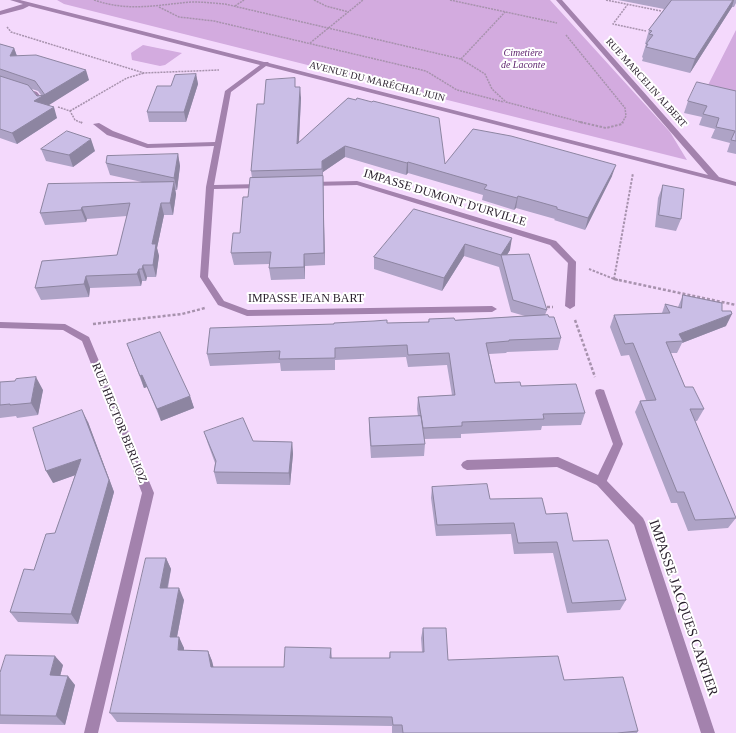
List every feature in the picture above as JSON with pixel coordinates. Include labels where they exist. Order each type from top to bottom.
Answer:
[{"type":"street","name":"AVENUE DU MARÉCHAL JUIN","points":[[13,0],[266,63],[736,184]]},
{"type":"street","name":"RUE MARCELIN ALBERT","points":[[559,0],[717,180]]},
{"type":"street","points":[[0,13],[21,8],[28,4]]},
{"type":"street","points":[[221,303],[204,278],[210,187],[228,91],[266,63]]},
{"type":"street","points":[[0,82],[35,92],[44,104]]},
{"type":"street","points":[[97,124],[110,133],[147,146],[219,144]]},
{"type":"street","name":"IMPASSE DUMONT D'URVILLE","points":[[303,185],[358,183],[553,243],[572,262]]},
{"type":"street","points":[[210,187],[272,185]]},
{"type":"street","points":[[570,306],[572,262]]},
{"type":"street","name":"IMPASSE JEAN BART","points":[[221,303],[247,313],[492,309]]},
{"type":"street","name":"RUE HECTOR BERLIOZ","points":[[0,325],[65,327],[86,340],[148,493],[91,733]]},
{"type":"street","points":[[600,393],[618,444],[601,482]]},
{"type":"street","name":"IMPASSE JACQUES CARTIER","points":[[467,465],[558,462],[601,482],[638,522],[708,733]]},
{"type":"path","points":[[94,0],[105,5],[124,9],[207,2],[329,28],[461,59],[485,74],[492,89],[506,102]]},
{"type":"path","points":[[234,7],[244,0]]},
{"type":"path","points":[[314,0],[326,6],[349,12]]},
{"type":"path","points":[[310,43],[363,0]]},
{"type":"path","points":[[450,0],[557,23]]},
{"type":"path","points":[[606,0],[662,11]]},
{"type":"path","points":[[628,4],[613,24],[646,31]]},
{"type":"path","points":[[159,7],[174,16],[181,18],[214,21],[426,71],[456,90],[594,126],[606,128],[622,124],[626,116],[625,108],[566,35]]},
{"type":"path","points":[[461,59],[505,12]]},
{"type":"path","points":[[4,23],[11,32],[144,73]]},
{"type":"path","points":[[44,104],[70,110],[127,78],[144,73],[241,69],[254,72]]},
{"type":"path","points":[[70,110],[75,120],[82,123],[97,124]]},
{"type":"path","points":[[614,279],[636,159]]},
{"type":"path","points":[[572,262],[614,279],[736,305]]},
{"type":"path","points":[[65,327],[182,314],[221,303]]},
{"type":"path","points":[[539,307],[570,306],[600,393]]},
{"type":"green space","name":"Cimetière de Laconte","points":[[57,0],[550,0],[670,132],[687,160],[64,4]]},
{"type":"green space","points":[[736,30],[736,94],[707,87]]},
{"type":"green space","points":[[143,45],[182,53],[165,65],[160,66],[132,60],[131,53]]},
{"type":"building","points":[[672,0],[733,0],[695,59],[646,47],[648,44],[646,44],[653,35],[649,34],[652,31],[649,30]]},
{"type":"building","points":[[0,44],[14,48],[10,56],[36,55],[86,70],[45,95],[35,81],[0,69]]},
{"type":"building","points":[[196,74],[184,112],[147,112],[157,86],[171,86],[175,75]]},
{"type":"building","points":[[0,76],[28,85],[37,96],[44,95],[34,101],[54,107],[12,133],[0,129]]},
{"type":"building","points":[[295,78],[295,87],[300,87],[297,144],[348,98],[356,100],[357,98],[439,118],[445,164],[473,129],[511,136],[616,165],[588,218],[518,196],[517,198],[484,189],[487,185],[408,162],[407,163],[345,146],[322,161],[322,169],[251,171],[257,104],[264,104],[266,80]]},
{"type":"building","points":[[697,82],[736,91],[736,141],[731,140],[735,131],[716,127],[719,118],[703,114],[707,106],[688,101]]},
{"type":"building","points":[[67,131],[91,139],[69,155],[41,149]]},
{"type":"building","points":[[178,154],[174,178],[106,163],[107,156]]},
{"type":"building","points":[[323,176],[324,253],[304,254],[304,267],[269,268],[271,252],[231,253],[233,233],[240,233],[243,197],[248,197],[250,178]]},
{"type":"building","points":[[174,182],[170,203],[161,203],[152,244],[156,244],[153,265],[143,265],[142,269],[139,269],[137,274],[86,276],[84,284],[35,288],[42,261],[117,255],[130,203],[82,207],[81,210],[40,213],[48,184]]},
{"type":"building","points":[[663,185],[684,189],[681,219],[659,215]]},
{"type":"building","points":[[414,209],[512,238],[501,255],[465,244],[444,278],[374,257]]},
{"type":"building","points":[[529,254],[547,310],[513,300],[501,255]]},
{"type":"building","points":[[683,295],[722,303],[722,311],[731,311],[732,314],[679,334],[683,341],[666,342],[685,387],[693,387],[704,409],[690,409],[736,518],[695,520],[684,492],[677,492],[640,401],[656,400],[633,343],[625,344],[614,315],[670,313],[665,304],[681,308]]},
{"type":"building","points":[[548,315],[549,317],[554,317],[561,338],[509,340],[486,343],[495,383],[520,382],[521,386],[576,384],[585,413],[543,414],[544,419],[462,422],[462,426],[423,428],[418,397],[455,395],[449,353],[408,355],[407,345],[335,348],[335,358],[279,359],[280,351],[207,354],[210,328],[334,324],[387,320],[387,323],[429,322],[429,319],[454,318],[455,320]]},
{"type":"building","points":[[160,332],[190,396],[157,409],[142,375],[140,376],[127,344]]},
{"type":"building","points":[[36,377],[31,403],[0,405],[0,382]]},
{"type":"building","points":[[82,410],[109,480],[71,614],[10,612],[24,569],[34,570],[46,534],[55,533],[81,459],[46,471],[33,428]]},
{"type":"building","points":[[421,416],[425,444],[371,446],[369,418]]},
{"type":"building","points":[[243,418],[253,441],[292,442],[289,473],[214,472],[216,461],[204,432]]},
{"type":"building","points":[[487,484],[490,499],[542,498],[546,514],[567,513],[573,541],[608,540],[626,600],[572,603],[557,542],[518,543],[514,523],[437,525],[432,487]]},
{"type":"building","points":[[146,558],[166,558],[160,588],[179,588],[170,637],[179,637],[178,650],[208,651],[211,667],[284,667],[285,647],[331,648],[330,658],[390,658],[390,652],[424,652],[423,628],[446,628],[448,660],[558,656],[564,680],[623,677],[638,731],[617,733],[403,733],[402,725],[393,725],[392,717],[110,713]]},
{"type":"building","points":[[6,655],[55,656],[50,675],[68,676],[56,716],[0,715],[0,673]]}]
